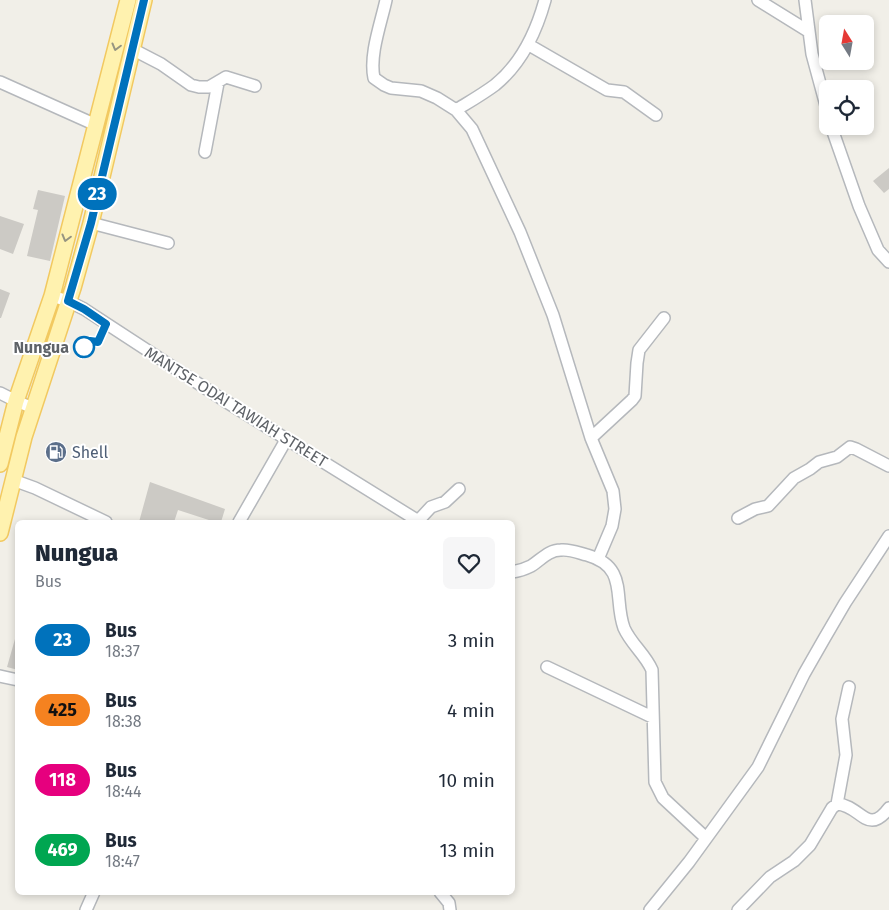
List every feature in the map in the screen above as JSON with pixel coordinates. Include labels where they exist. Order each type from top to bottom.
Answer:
[{"type":"main road","points":[[0,464],[16,401],[52,296],[128,0]]},
{"type":"main road","points":[[0,533],[33,408],[91,223],[144,0]]},
{"type":"street","points":[[386,0],[374,56],[372,70],[374,78],[392,88],[421,91],[437,98],[456,110],[472,129],[524,240],[553,315],[591,438],[613,492],[615,509],[612,526],[598,559]]},
{"type":"street","points":[[456,110],[495,84],[513,67],[529,45],[545,0]]},
{"type":"street","points":[[758,0],[808,31]]},
{"type":"street","points":[[805,0],[808,31],[819,83]]},
{"type":"street","points":[[529,45],[607,90],[624,92],[656,115]]},
{"type":"street","points":[[132,49],[199,87],[208,88],[226,76],[255,86]]},
{"type":"street","points":[[0,82],[96,126]]},
{"type":"street","points":[[205,152],[218,82]]},
{"type":"street","points":[[834,135],[859,206],[878,250],[889,262]]},
{"type":"street","points":[[91,223],[168,243]]},
{"type":"street","name":"MANTSE ODAI TAWIAH STREET","points":[[52,296],[84,309],[286,440],[416,520]]},
{"type":"street","points":[[591,438],[632,400],[639,350],[664,318]]},
{"type":"street","points":[[0,393],[33,408]]},
{"type":"street","points":[[240,520],[286,440]]},
{"type":"street","points":[[738,518],[755,509],[768,506],[794,478],[810,470],[819,462],[837,457],[850,447],[889,466]]},
{"type":"street","points":[[13,480],[35,488],[102,520]]},
{"type":"street","points":[[421,520],[431,507],[445,502],[459,489]]},
{"type":"street","points":[[650,910],[689,862],[758,767],[804,674],[844,603],[889,536]]},
{"type":"street","points":[[515,571],[530,566],[551,552],[561,550],[572,551],[598,559],[615,575],[625,629],[652,670],[655,782],[658,792],[706,838]]},
{"type":"street","points":[[548,667],[652,717]]},
{"type":"street","points":[[0,676],[15,679]]},
{"type":"street","points":[[837,804],[846,755],[842,720],[849,687]]},
{"type":"street","points":[[738,910],[770,878],[810,845],[832,808],[837,804],[843,804],[874,821],[879,820],[889,808]]},
{"type":"street","points":[[86,910],[93,895]]},
{"type":"street","points":[[442,895],[450,910]]},
{"type":"building","points":[[889,168],[889,189],[884,193],[873,181]]},
{"type":"building","points":[[38,190],[65,196],[50,261],[27,256],[38,210],[33,209]]},
{"type":"building","points":[[0,216],[24,224],[13,254],[0,249]]},
{"type":"building","points":[[0,289],[10,293],[1,318],[0,318]]},
{"type":"building","points":[[150,482],[225,509],[222,520],[209,520],[178,510],[175,520],[140,520]]},
{"type":"building","points":[[15,639],[15,669],[7,667]]},
{"type":"bus line","name":"23","points":[[82,354],[84,347],[90,341],[98,342],[106,324],[68,301],[91,223],[144,0]]},
{"type":"place","name":"Nungua","points":[[84,347]]},
{"type":"place","name":"Shell","points":[[56,452]]}]
